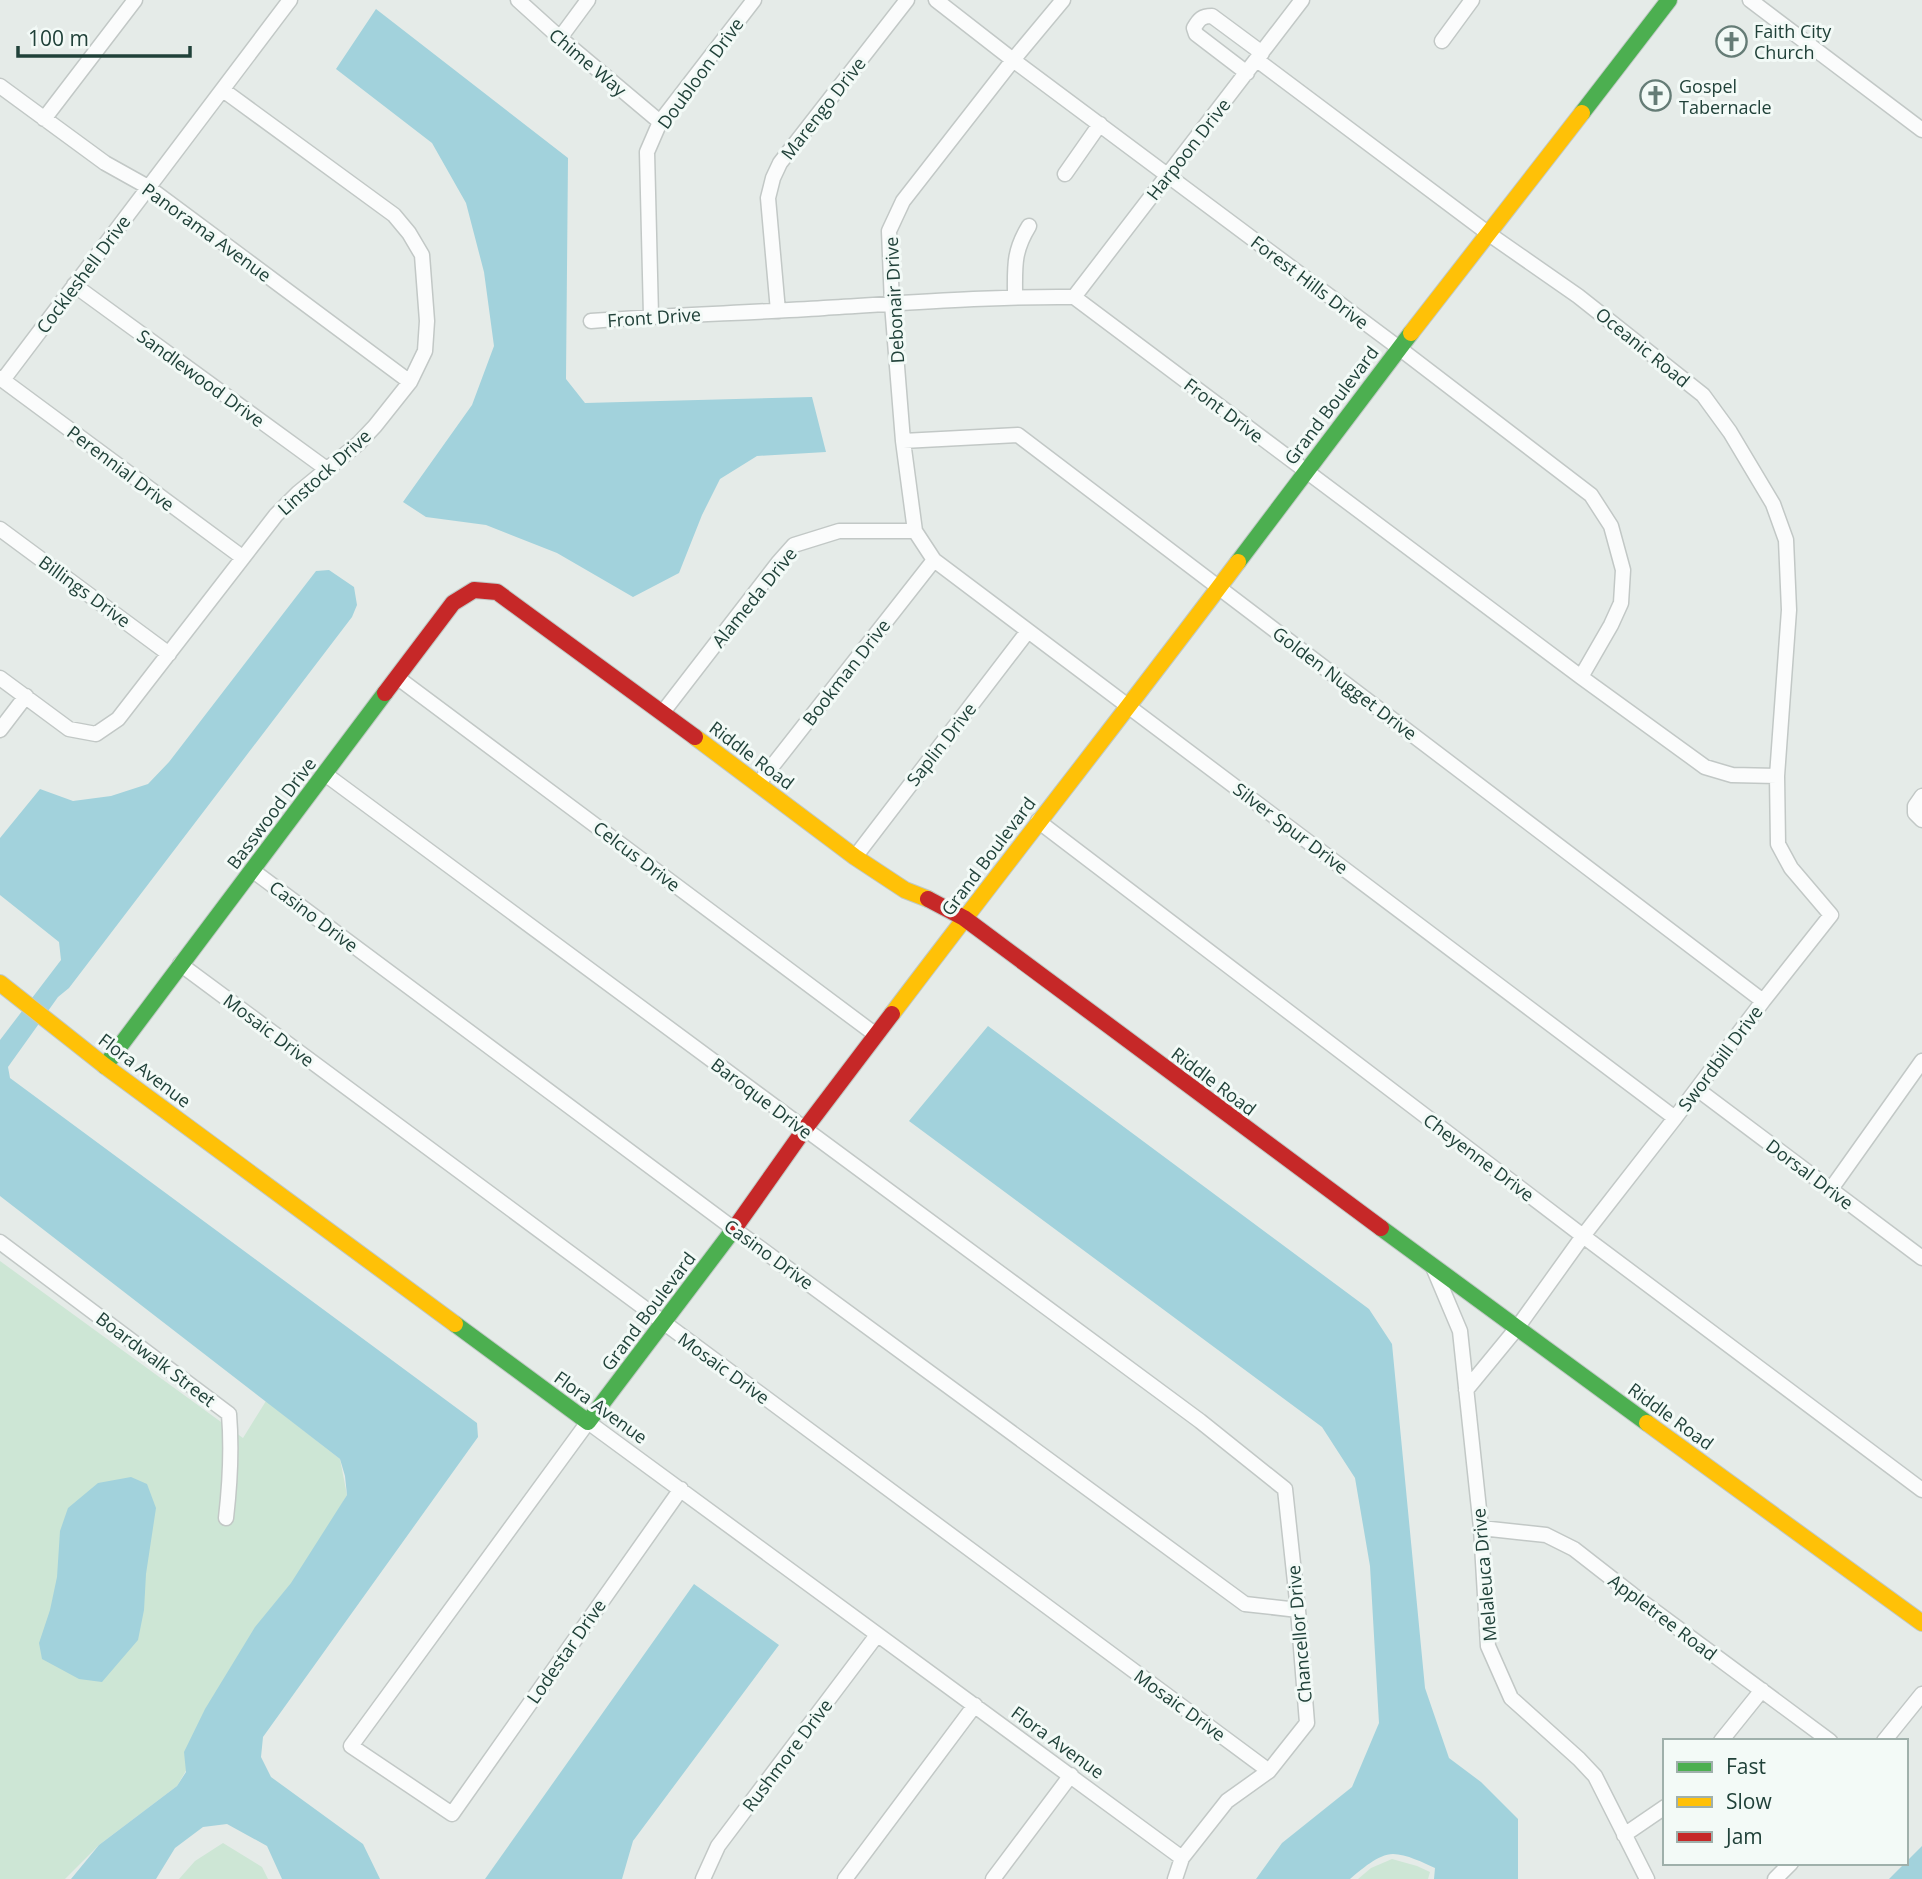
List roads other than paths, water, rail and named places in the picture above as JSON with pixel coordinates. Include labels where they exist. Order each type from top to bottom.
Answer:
[{"type":"street","points":[[44,119],[135,0]]},
{"type":"street","name":"Cockleshell Drive","points":[[1,379],[290,0]]},
{"type":"street","name":"Chime Way","points":[[518,0],[660,122]]},
{"type":"street","points":[[560,38],[588,0]]},
{"type":"street","name":"Doubloon Drive","points":[[651,316],[647,152],[660,122],[754,0]]},
{"type":"street","name":"Marengo Drive","points":[[778,311],[768,198],[773,178],[780,163],[907,0]]},
{"type":"street","name":"Forest Hills Drive","points":[[936,0],[1591,495],[1611,527],[1623,570],[1621,603],[1581,677]]},
{"type":"street","name":"Debonair Drive","points":[[915,531],[903,441],[889,231],[903,201],[1063,0]]},
{"type":"street","name":"Harpoon Drive","points":[[1074,297],[1302,0]]},
{"type":"street","points":[[1441,41],[1472,0]]},
{"type":"street","name":"Grand Boulevard","points":[[452,1814],[351,1746],[588,1422],[734,1229],[804,1130],[964,918],[1130,706],[1399,348],[1669,0]]},
{"type":"street","points":[[1750,0],[1922,130]]},
{"type":"street","name":"Oceanic Road","points":[[1247,73],[1196,34],[1194,28],[1199,20],[1212,16],[1259,57],[1489,234],[1578,296],[1703,395],[1730,432],[1773,504],[1786,540],[1789,610],[1777,776]]},
{"type":"street","name":"Panorama Avenue","points":[[0,86],[104,163],[148,187],[410,382]]},
{"type":"street","name":"Linstock Drive","points":[[26,696],[69,729],[96,734],[118,719],[276,515],[367,435],[410,382],[425,351],[427,321],[422,255],[409,233],[394,215],[223,90]]},
{"type":"street","points":[[1065,174],[1100,124]]},
{"type":"street","points":[[1015,296],[1015,260],[1021,239],[1029,226]]},
{"type":"street","name":"Sandlewood Drive","points":[[74,285],[328,470]]},
{"type":"street","name":"Front Drive","points":[[591,321],[1015,296],[1074,297],[1705,767],[1732,775],[1777,776]]},
{"type":"street","name":"Perennial Drive","points":[[1,379],[242,557]]},
{"type":"street","name":"Golden Nugget Drive","points":[[903,441],[1018,435],[1763,1001]]},
{"type":"street","name":"Billings Drive","points":[[0,529],[169,654]]},
{"type":"street","name":"Alameda Drive","points":[[663,712],[794,545],[839,531],[915,531]]},
{"type":"street","name":"Silver Spur Drive","points":[[915,531],[934,560],[1675,1118]]},
{"type":"street","name":"Bookman Drive","points":[[759,783],[934,560]]},
{"type":"street","name":"Riddle Road","points":[[474,590],[497,592],[759,783],[855,857],[905,890],[937,902],[964,918],[1432,1266],[1922,1623]]},
{"type":"street","name":"Basswood Drive","points":[[105,1066],[453,603],[474,590]]},
{"type":"street","name":"Saplin Drive","points":[[855,857],[1028,631]]},
{"type":"street","points":[[0,678],[26,696],[0,730]]},
{"type":"street","name":"Celcus Drive","points":[[398,678],[876,1035]]},
{"type":"street","name":"Baroque Drive","points":[[325,774],[1200,1421]]},
{"type":"street","name":"Swordbill Drive","points":[[1466,1390],[1517,1328],[1583,1236],[1831,915],[1791,868],[1778,844],[1777,776]]},
{"type":"street","points":[[1919,801],[1915,813],[1922,820]]},
{"type":"street","name":"Cheyenne Drive","points":[[1038,821],[1922,1490]]},
{"type":"street","name":"Casino Drive","points":[[252,870],[734,1229],[1245,1604],[1298,1610]]},
{"type":"street","name":"Mosaic Drive","points":[[180,964],[1269,1771]]},
{"type":"street","name":"Flora Avenue","points":[[0,983],[105,1066],[1182,1858]]},
{"type":"street","points":[[1831,1189],[1922,1061]]},
{"type":"street","name":"Dorsal Drive","points":[[1697,1089],[1922,1258]]},
{"type":"street","name":"Boardwalk Street","points":[[0,1242],[229,1414],[232,1445],[226,1518]]},
{"type":"street","name":"Melaleuca Drive","points":[[1432,1266],[1460,1331],[1481,1528],[1488,1646],[1511,1698],[1595,1776],[1647,1879]]},
{"type":"street","name":"Chancellor Drive","points":[[1175,1879],[1182,1858],[1227,1801],[1269,1771],[1307,1723],[1285,1489],[1200,1421]]},
{"type":"street","name":"Lodestar Drive","points":[[452,1814],[681,1489]]},
{"type":"street","name":"Appletree Road","points":[[1481,1528],[1546,1535],[1574,1549],[1827,1739]]},
{"type":"street","name":"Rushmore Drive","points":[[703,1879],[718,1846],[877,1635]]},
{"type":"street","points":[[1723,1739],[1762,1690]]},
{"type":"street","points":[[1886,1739],[1922,1694]]},
{"type":"street","points":[[845,1879],[975,1705]]},
{"type":"street","points":[[998,1877],[1071,1775]]},
{"type":"street","points":[[1624,1835],[1663,1808]]},
{"type":"street","points":[[1775,1879],[1789,1865]]},
{"type":"water","points":[[376,9],[568,158],[566,379],[585,403],[812,397],[826,452],[757,456],[720,479],[702,515],[679,573],[633,597],[557,553],[486,525],[426,517],[403,502],[472,405],[494,346],[484,272],[466,203],[432,143],[336,69]]},
{"type":"water","points":[[329,570],[354,587],[357,605],[352,617],[69,988],[58,997],[8,1067],[10,1078],[477,1423],[478,1437],[263,1737],[261,1757],[271,1777],[363,1844],[380,1879],[282,1879],[267,1846],[227,1824],[203,1827],[175,1848],[156,1879],[71,1879],[99,1845],[177,1786],[186,1772],[184,1752],[205,1709],[255,1627],[291,1583],[347,1495],[340,1459],[0,1196],[0,1040],[61,960],[59,942],[0,895],[0,838],[40,789],[73,801],[111,796],[148,784],[169,762],[316,571]]},
{"type":"water","points":[[988,1026],[1369,1309],[1392,1344],[1425,1688],[1449,1758],[1481,1782],[1518,1819],[1518,1879],[1434,1879],[1435,1868],[1409,1857],[1393,1854],[1376,1860],[1350,1879],[1256,1879],[1282,1843],[1352,1787],[1379,1723],[1370,1566],[1355,1478],[1322,1427],[909,1121]]},
{"type":"water","points":[[131,1477],[147,1484],[156,1508],[138,1640],[102,1682],[79,1679],[42,1659],[39,1643],[57,1577],[60,1531],[68,1508],[98,1483]]},
{"type":"water","points":[[694,1584],[779,1645],[633,1841],[622,1879],[485,1879]]},
{"type":"water","points":[[1922,1846],[1922,1879],[1889,1879],[1903,1865],[1908,1865],[1908,1860]]},
{"type":"place","name":"Faith City Church","points":[[1731,41]]},
{"type":"place","name":"Gospel Tabernacle","points":[[1656,96]]}]
